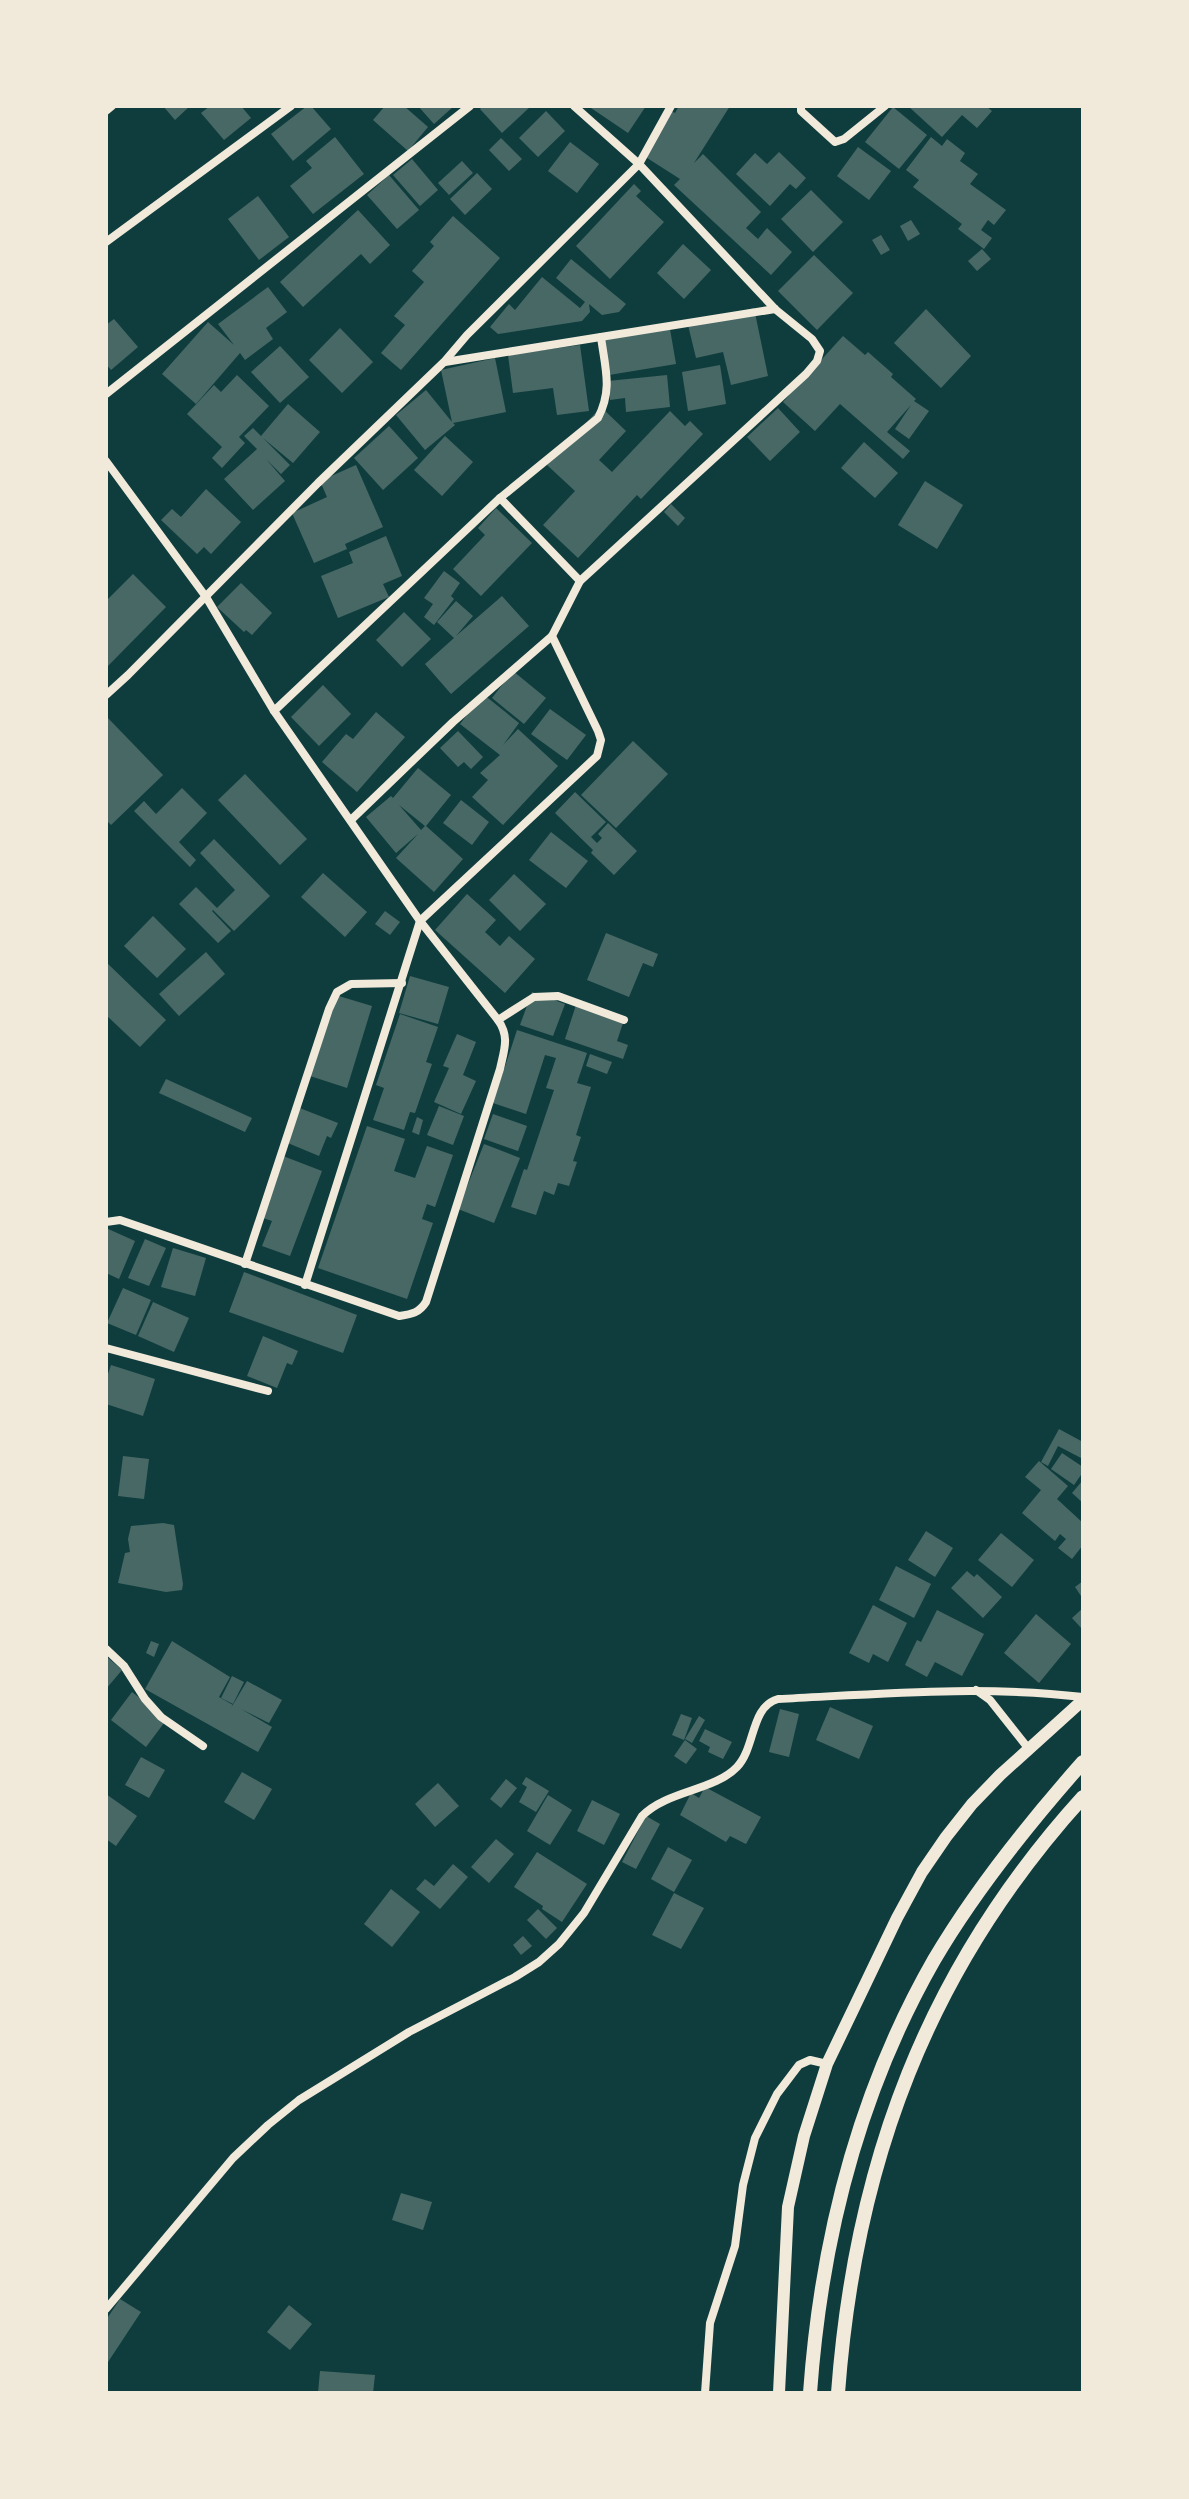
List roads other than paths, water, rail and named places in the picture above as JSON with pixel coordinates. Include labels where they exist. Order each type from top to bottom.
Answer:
[{"type":"highway","points":[[810,2393],[818,2306],[834,2216],[859,2129],[893,2042],[936,1958],[967,1911],[1034,1820],[1083,1762]]},
{"type":"highway","points":[[838,2393],[848,2295],[864,2213],[883,2142],[914,2058],[949,1985],[979,1933],[1034,1854],[1083,1797]]},
{"type":"main road","points":[[779,2393],[788,2207],[804,2136],[827,2064],[922,1872],[972,1804],[1083,1698]]},
{"type":"street","points":[[106,111],[112,106]]},
{"type":"street","points":[[106,242],[291,106]]},
{"type":"street","points":[[106,394],[470,106]]},
{"type":"street","points":[[352,819],[453,722],[552,636],[580,581],[817,361],[820,351],[812,339],[775,309],[639,164],[574,106]]},
{"type":"street","points":[[106,695],[444,362],[477,324],[639,164],[671,106]]},
{"type":"street","points":[[801,106],[806,117],[835,142],[855,131],[885,106]]},
{"type":"street","points":[[444,362],[775,309]]},
{"type":"street","points":[[274,711],[500,498],[598,418],[607,401],[601,337]]},
{"type":"street","points":[[106,461],[206,597],[274,711],[420,921],[505,1029],[507,1039],[426,1302],[420,1310],[399,1316],[120,1220],[106,1222]]},
{"type":"street","points":[[500,498],[580,581]]},
{"type":"street","points":[[305,1285],[420,921],[597,756],[601,740],[598,731],[552,636]]},
{"type":"street","points":[[245,1264],[337,992],[351,984],[402,983]]},
{"type":"street","points":[[498,1020],[534,997],[558,996],[624,1020]]},
{"type":"street","points":[[106,1348],[268,1391]]},
{"type":"street","points":[[106,1649],[124,1666],[161,1717],[203,1746]]},
{"type":"street","points":[[106,2309],[233,2158],[299,2100],[409,2032],[539,1962],[559,1944],[584,1913],[642,1816],[651,1807],[707,1784],[738,1766],[752,1742],[759,1715],[769,1701],[975,1689],[1083,1698]]},
{"type":"street","points":[[975,1689],[990,1700],[1028,1748]]},
{"type":"street","points":[[705,2393],[710,2323],[735,2246],[743,2185],[755,2138],[777,2094],[795,2069],[810,2060],[827,2064]]}]
